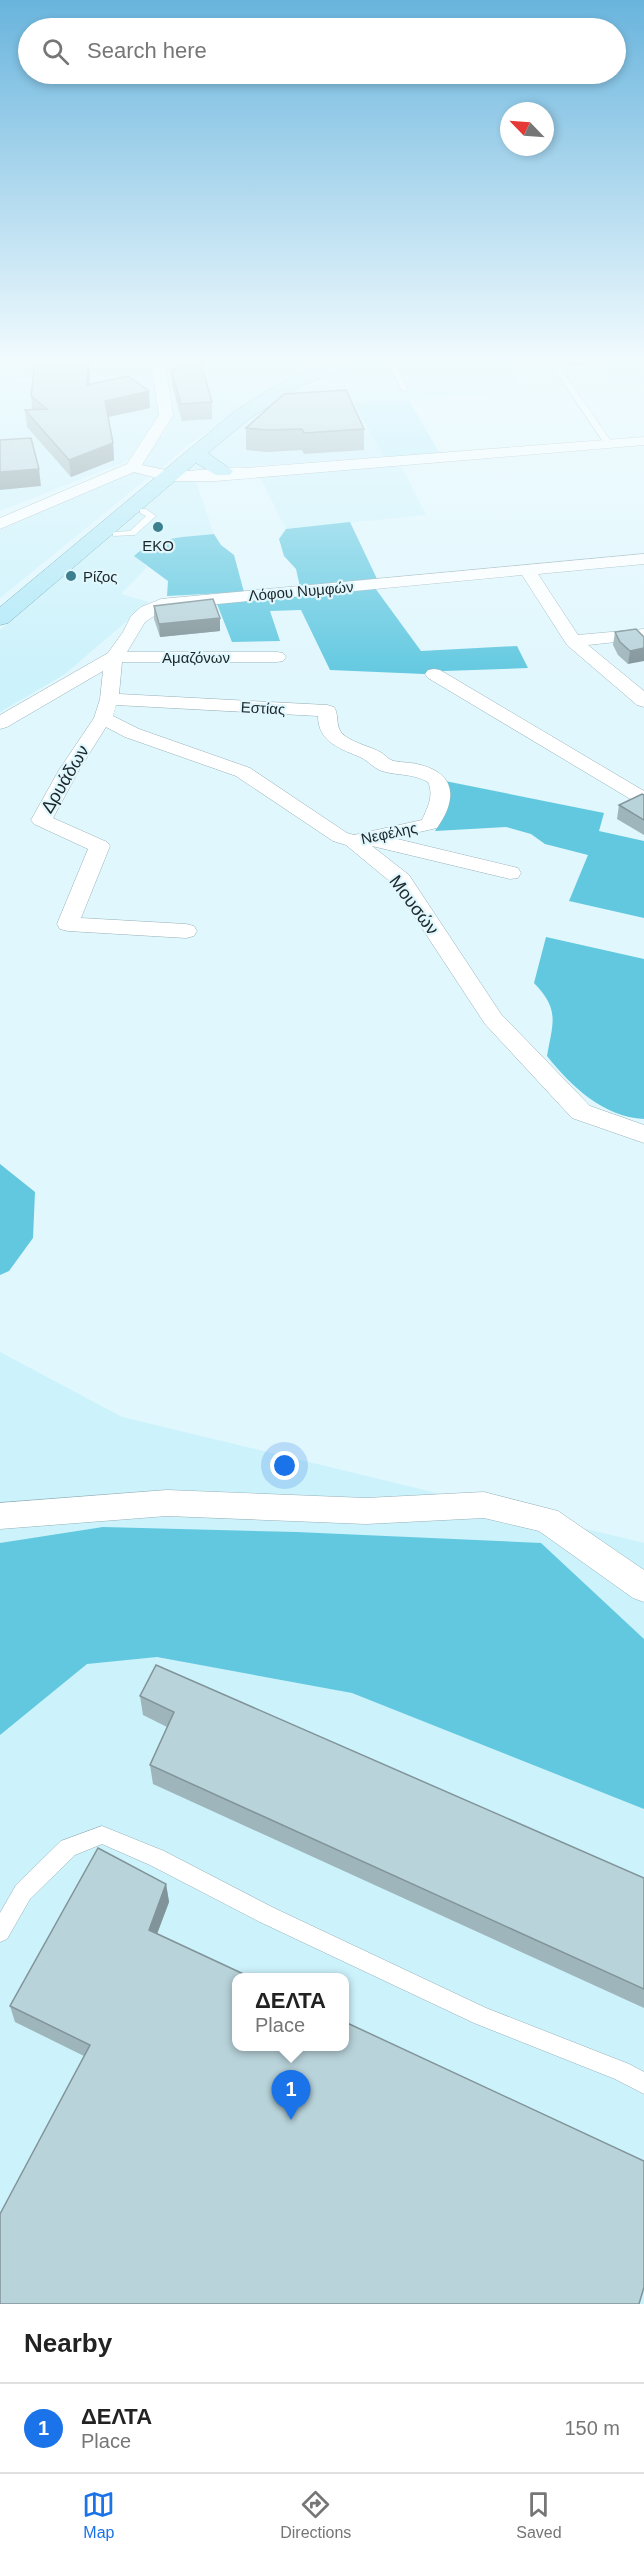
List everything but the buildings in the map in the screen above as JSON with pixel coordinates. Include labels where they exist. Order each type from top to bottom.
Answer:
[{"type":"main road","points":[[0,618],[182,465]]},
{"type":"main road","points":[[210,465],[223,471]]},
{"type":"street","points":[[0,524],[133,466],[168,476],[191,478],[351,465]]},
{"type":"street","points":[[168,476],[223,471],[245,473]]},
{"type":"street","name":"Λόφου Νυμφών","points":[[0,723],[114,657],[132,632],[137,620],[147,611],[161,604],[644,560]]},
{"type":"street","points":[[527,570],[573,641],[644,701]]},
{"type":"street","points":[[573,641],[644,634]]},
{"type":"street","name":"Αμαζόνων","points":[[114,657],[277,657]]},
{"type":"street","name":"Δρυάδων","points":[[114,657],[106,709],[41,820],[100,846],[68,924],[186,931]]},
{"type":"street","points":[[434,674],[642,797]]},
{"type":"street","name":"Εστίας","points":[[106,709],[327,711],[326,723],[335,737],[352,749],[371,754],[386,766]]},
{"type":"street","name":"Μουσών","points":[[106,709],[132,733],[243,772],[340,837],[360,839],[400,880],[493,1019],[581,1112],[644,1134]]},
{"type":"street","name":"Νεφέλης","points":[[360,839],[430,824],[441,807],[440,789],[433,776],[424,770],[411,767],[386,766]]},
{"type":"street","points":[[360,839],[510,873]]},
{"type":"street","points":[[0,1516],[166,1503],[366,1511],[484,1505],[547,1520],[644,1588]]},
{"type":"lane","points":[[116,534],[132,533],[152,516],[143,511]]},
{"type":"lane","points":[[0,1932],[23,1892],[68,1848],[102,1835],[157,1858],[267,1915],[481,2016],[622,2072],[644,2084]]},
{"type":"shaded area","points":[[0,465],[118,465],[0,511]]},
{"type":"shaded area","points":[[141,465],[165,465],[159,470]]},
{"type":"shaded area","points":[[191,465],[276,465],[183,471]]},
{"type":"shaded area","points":[[400,465],[426,515],[286,529],[258,473]]},
{"type":"shaded area","points":[[133,471],[150,476],[0,598],[0,530]]},
{"type":"shaded area","points":[[195,479],[214,534],[175,538],[145,546],[135,556],[147,567],[121,594],[149,602],[65,674],[0,712],[0,630],[175,480]]},
{"type":"shaded area","points":[[350,522],[377,579],[300,587],[296,569],[284,556],[279,539],[286,529]]},
{"type":"shaded area","points":[[214,534],[221,545],[234,555],[244,592],[167,596],[168,581],[134,556],[142,549],[161,541]]},
{"type":"shaded area","points":[[375,588],[421,651],[517,646],[528,668],[444,671],[424,674],[330,670],[301,610],[270,611],[280,641],[232,642],[217,604]]},
{"type":"shaded area","points":[[445,781],[604,813],[599,831],[644,841],[644,918],[569,901],[588,855],[545,844],[531,834],[506,827],[435,831],[449,802]]},
{"type":"shaded area","points":[[546,937],[644,959],[644,1119],[615,1113],[589,1098],[577,1089],[547,1056],[552,1025],[551,1009],[548,1001],[534,983]]},
{"type":"shaded area","points":[[0,1164],[35,1192],[33,1238],[9,1271],[0,1275]]},
{"type":"shaded area","points":[[0,1352],[122,1417],[644,1543],[644,2304],[0,2304]]},
{"type":"shaded area","points":[[103,1527],[296,1532],[541,1543],[644,1639],[644,1809],[352,1693],[157,1657],[87,1664],[0,1735],[0,1543]]},
{"type":"place","name":"EKO","points":[[158,527]]},
{"type":"place","name":"Ρίζος","points":[[71,576]]},
{"type":"place","name":"ΔΕΛΤΑ","points":[[291,2120]]}]
